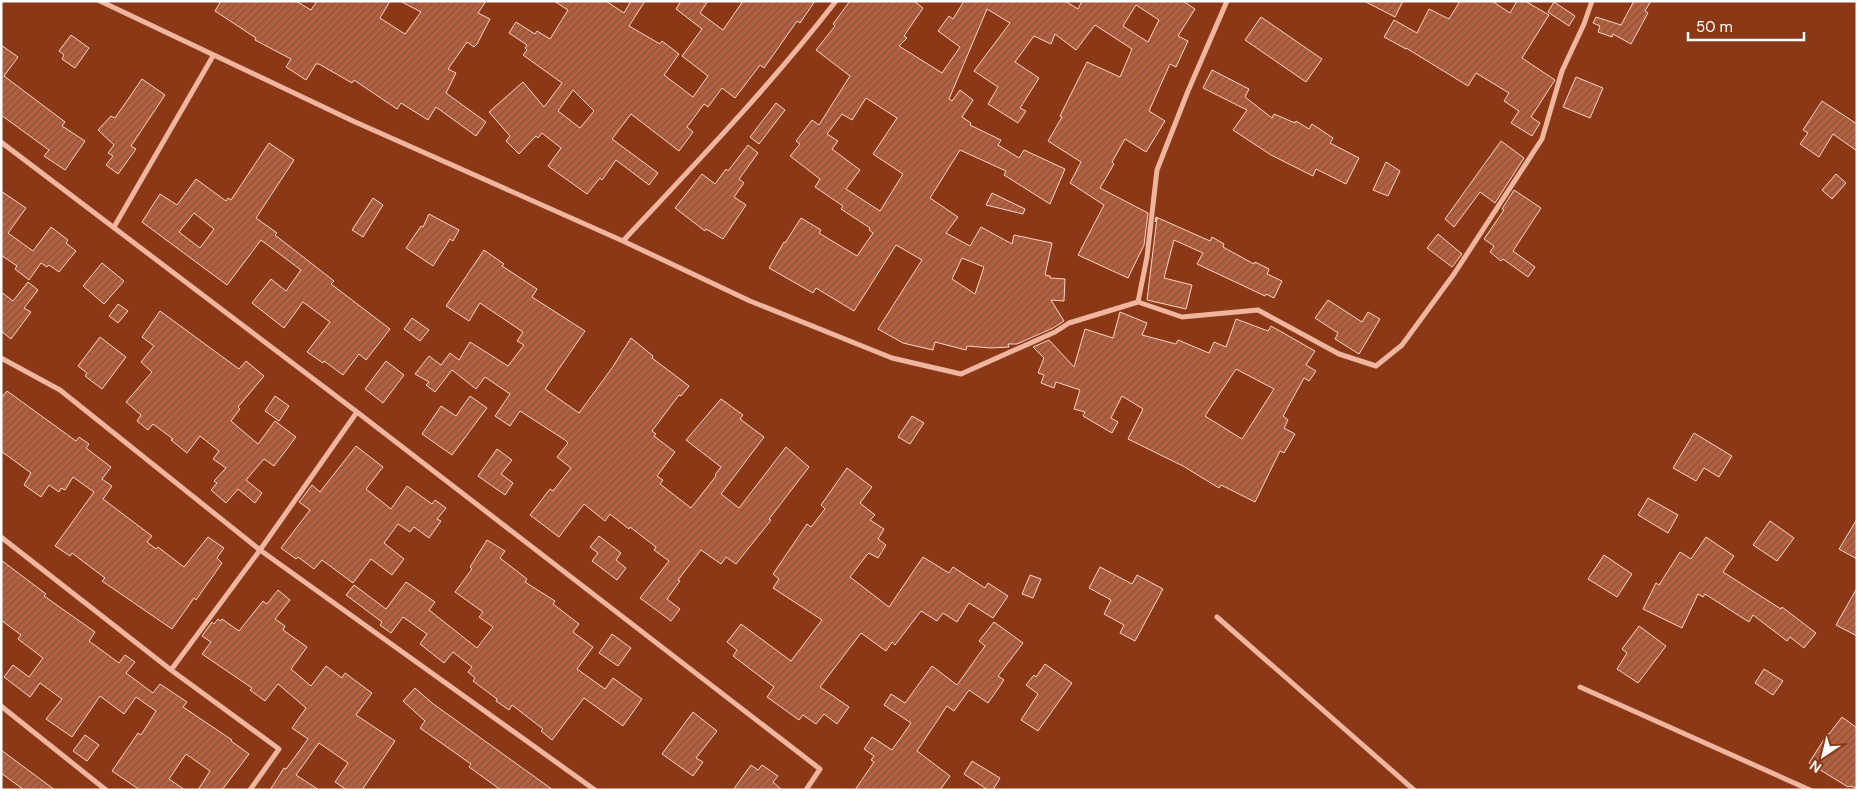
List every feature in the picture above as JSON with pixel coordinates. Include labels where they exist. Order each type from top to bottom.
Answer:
[{"type":"street","points":[[100,1],[213,56],[623,240],[750,301],[892,358],[961,374],[1055,332],[1069,323],[1138,302],[1182,317],[1258,310],[1339,354],[1376,366],[1402,345],[1408,337],[1454,274],[1542,139],[1562,71],[1584,24],[1592,1]]},
{"type":"street","points":[[623,240],[735,121],[800,47],[836,1]]},
{"type":"street","points":[[1138,302],[1147,257],[1157,170],[1188,91],[1227,1]]},
{"type":"street","points":[[114,227],[213,56]]},
{"type":"street","points":[[1,142],[358,412],[820,768],[806,790]]},
{"type":"street","points":[[1,358],[60,390],[260,550],[595,790]]},
{"type":"street","points":[[171,670],[260,550],[358,412]]},
{"type":"street","points":[[1,537],[171,670],[279,749],[250,790]]},
{"type":"street","points":[[1217,617],[1414,790]]},
{"type":"street","points":[[1580,687],[1810,790]]},
{"type":"street","points":[[1,706],[106,790]]},
{"type":"building","points":[[221,1],[296,1],[311,10],[317,1],[390,1],[380,18],[405,34],[421,12],[400,1],[486,1],[478,13],[490,19],[477,44],[474,47],[467,42],[448,69],[456,73],[446,93],[486,122],[476,136],[436,107],[428,120],[401,103],[397,109],[354,80],[352,83],[319,64],[316,64],[306,80],[286,67],[291,59],[255,40],[256,38],[215,11]]},
{"type":"building","points":[[554,1],[606,1],[624,13],[631,1],[645,1],[629,26],[660,44],[662,41],[679,54],[664,75],[693,97],[708,76],[682,56],[702,29],[676,9],[681,1],[708,1],[700,13],[723,30],[743,1],[815,1],[800,23],[797,21],[764,68],[760,65],[735,98],[722,88],[708,107],[704,104],[687,127],[693,132],[679,151],[631,114],[612,139],[658,173],[649,185],[616,160],[602,180],[600,178],[587,194],[548,166],[561,148],[542,133],[538,138],[536,136],[519,154],[506,141],[510,136],[489,112],[523,82],[544,107],[562,83],[523,55],[527,50],[525,48],[527,45],[509,33],[516,22],[535,34],[537,31],[550,39],[568,10]],"holes":[[[573,90],[594,111],[580,128],[558,111]]]},
{"type":"building","points":[[850,1],[914,1],[923,8],[904,36],[907,38],[899,46],[942,73],[960,47],[938,31],[949,16],[953,19],[964,1],[1065,1],[1078,9],[1082,1],[1183,1],[1195,9],[1178,36],[1188,41],[1176,67],[1170,64],[1149,111],[1165,121],[1146,152],[1125,139],[1112,162],[1114,164],[1100,188],[1148,213],[1144,245],[1128,278],[1078,255],[1104,205],[1070,183],[1081,162],[1048,141],[1062,117],[1060,116],[1087,62],[1120,77],[1132,49],[1095,25],[1076,50],[1055,34],[1051,44],[1034,36],[1015,62],[1039,78],[1020,108],[1026,111],[1018,123],[988,104],[998,87],[974,71],[1010,23],[987,9],[949,99],[952,101],[960,90],[973,100],[962,117],[971,123],[970,125],[1001,140],[998,145],[1019,158],[1024,150],[1065,169],[1050,204],[1004,175],[1006,171],[960,150],[930,198],[958,217],[946,233],[970,246],[981,227],[1012,244],[1014,235],[1052,243],[1045,275],[1050,276],[1050,278],[1065,279],[1064,301],[1051,300],[1064,321],[1017,344],[1008,344],[1009,347],[967,346],[966,350],[935,342],[933,350],[903,343],[878,329],[922,260],[896,245],[854,311],[816,288],[813,293],[769,268],[801,218],[821,230],[819,233],[857,256],[873,233],[869,230],[870,228],[841,209],[843,206],[815,187],[820,179],[790,156],[800,144],[796,141],[812,120],[819,125],[850,76],[816,50],[835,26],[833,24]],"holes":[[[1136,5],[1159,20],[1148,42],[1123,26]],[[866,98],[897,118],[873,154],[903,174],[880,211],[846,189],[860,170],[832,149],[838,141],[827,134],[842,114],[852,120]],[[962,258],[984,267],[975,294],[952,279]]]},
{"type":"building","points":[[1364,1],[1403,1],[1395,17]]},
{"type":"building","points":[[1460,1],[1492,1],[1510,13],[1517,1],[1525,1],[1549,15],[1522,58],[1555,80],[1531,117],[1540,123],[1532,136],[1511,123],[1519,111],[1504,101],[1509,93],[1476,73],[1468,86],[1406,48],[1384,37],[1394,20],[1417,33],[1429,9],[1449,19]]},
{"type":"building","points":[[1634,1],[1651,1],[1645,11],[1648,13],[1631,44],[1613,34],[1612,37],[1598,32],[1600,26],[1593,23],[1596,17],[1621,25]]},
{"type":"building","points":[[1554,2],[1575,16],[1569,26],[1548,12]]},
{"type":"building","points":[[1261,17],[1322,59],[1306,82],[1245,40]]},
{"type":"building","points":[[71,35],[89,48],[75,68],[62,59],[64,55],[59,51]]},
{"type":"building","points":[[1,45],[18,57],[4,76],[65,122],[62,126],[85,141],[65,170],[44,156],[49,150],[1,115]]},
{"type":"building","points":[[1212,70],[1249,89],[1245,97],[1272,118],[1274,114],[1295,123],[1296,121],[1309,129],[1312,124],[1333,138],[1330,143],[1359,158],[1346,184],[1316,169],[1313,176],[1271,155],[1233,130],[1247,110],[1203,88]]},
{"type":"building","points":[[1576,77],[1603,88],[1590,118],[1563,107]]},
{"type":"building","points":[[142,79],[165,95],[131,146],[136,149],[118,174],[106,165],[113,156],[108,153],[114,145],[98,130],[111,116],[115,118]]},
{"type":"building","points":[[1822,101],[1857,124],[1857,151],[1833,134],[1819,157],[1800,144],[1808,133],[1803,130]]},
{"type":"building","points":[[776,103],[785,110],[759,144],[750,137]]},
{"type":"building","points":[[1501,141],[1524,158],[1495,203],[1480,192],[1454,227],[1445,219]]},
{"type":"building","points":[[269,143],[294,160],[256,218],[277,233],[275,235],[334,281],[331,284],[390,329],[366,360],[359,354],[343,375],[324,361],[323,363],[307,352],[330,322],[303,302],[284,328],[252,303],[271,279],[286,291],[301,270],[261,240],[227,285],[142,222],[160,194],[177,205],[196,179],[226,201],[228,198],[231,200]],"holes":[[[194,213],[214,229],[200,248],[179,232]]]},
{"type":"building","points":[[748,145],[758,153],[739,179],[744,183],[734,197],[746,205],[723,239],[706,229],[705,231],[675,208],[702,174],[715,184],[726,169],[728,171]]},
{"type":"building","points":[[1386,162],[1400,171],[1388,196],[1373,190]]},
{"type":"building","points":[[1836,174],[1846,183],[1832,199],[1822,190]]},
{"type":"building","points":[[1514,190],[1541,208],[1513,251],[1535,267],[1528,277],[1490,252],[1494,246],[1484,239],[1504,210],[1502,209]]},
{"type":"building","points":[[1,191],[26,208],[8,233],[33,251],[51,227],[68,240],[66,243],[76,251],[59,272],[49,265],[47,267],[41,263],[29,280],[15,269],[17,266],[1,255]]},
{"type":"building","points":[[992,193],[1025,209],[1023,214],[986,205]]},
{"type":"building","points":[[373,198],[383,205],[363,237],[352,230]]},
{"type":"building","points":[[429,214],[459,230],[453,241],[450,239],[433,266],[406,248],[421,226],[423,227]]},
{"type":"building","points":[[1156,217],[1210,241],[1212,237],[1224,244],[1223,247],[1254,264],[1255,262],[1269,269],[1267,274],[1282,281],[1274,298],[1266,294],[1265,296],[1197,264],[1203,253],[1174,240],[1164,278],[1192,285],[1186,309],[1147,300]]},
{"type":"building","points":[[1438,234],[1462,254],[1452,267],[1427,248]]},
{"type":"building","points":[[484,250],[504,264],[502,266],[537,289],[532,297],[585,331],[545,389],[579,413],[631,338],[653,356],[652,358],[689,386],[681,396],[679,395],[652,431],[656,434],[654,436],[675,452],[657,476],[663,480],[660,484],[691,508],[721,467],[686,440],[721,399],[743,415],[740,419],[764,437],[721,494],[739,508],[786,447],[809,467],[769,519],[771,520],[736,564],[726,557],[721,564],[701,550],[678,580],[680,581],[667,599],[680,609],[671,621],[640,598],[669,561],[654,550],[656,547],[630,527],[629,529],[610,514],[605,521],[584,504],[559,537],[530,515],[550,489],[553,491],[571,468],[557,457],[568,443],[565,440],[520,411],[510,426],[495,416],[510,394],[485,377],[476,389],[452,370],[435,392],[426,385],[429,382],[415,374],[429,356],[441,365],[450,353],[459,360],[470,342],[508,366],[524,345],[517,341],[523,332],[480,303],[469,321],[446,306]]},
{"type":"building","points":[[102,263],[124,281],[104,304],[83,286]]},
{"type":"building","points":[[28,282],[38,290],[24,308],[31,312],[11,339],[1,331],[1,292],[13,301]]},
{"type":"building","points":[[1328,300],[1362,322],[1368,312],[1380,319],[1359,354],[1335,339],[1338,333],[1315,318]]},
{"type":"building","points":[[118,304],[128,311],[118,323],[109,316]]},
{"type":"building","points":[[160,311],[239,369],[246,361],[264,376],[238,407],[240,409],[231,421],[258,444],[275,421],[296,437],[274,466],[264,459],[246,480],[262,493],[255,503],[238,489],[226,503],[211,490],[217,483],[214,481],[226,468],[213,459],[219,451],[200,436],[187,453],[171,440],[173,439],[153,424],[148,430],[137,421],[141,415],[126,402],[152,372],[141,362],[154,346],[142,337]]},
{"type":"building","points":[[1120,312],[1147,323],[1142,335],[1176,344],[1178,340],[1209,353],[1214,342],[1226,347],[1236,319],[1268,331],[1271,326],[1315,351],[1306,365],[1316,371],[1309,381],[1304,378],[1283,416],[1288,420],[1284,428],[1295,434],[1284,453],[1280,451],[1255,502],[1221,485],[1219,488],[1183,466],[1128,439],[1143,409],[1122,396],[1111,418],[1118,422],[1112,433],[1083,416],[1085,412],[1074,409],[1080,390],[1056,382],[1054,388],[1041,383],[1044,375],[1038,373],[1044,358],[1033,347],[1049,340],[1074,367],[1085,329],[1113,338]],"holes":[[[1236,369],[1274,389],[1242,439],[1205,416]]]},
{"type":"building","points":[[412,318],[429,330],[420,341],[404,329]]},
{"type":"building","points":[[100,337],[126,357],[102,389],[85,376],[87,373],[78,366]]},
{"type":"building","points":[[386,361],[404,375],[383,403],[365,389]]},
{"type":"building","points":[[7,391],[76,441],[79,437],[89,444],[86,448],[111,467],[102,479],[112,486],[103,499],[152,536],[147,542],[156,549],[158,547],[184,567],[208,537],[224,548],[217,558],[222,563],[196,600],[194,598],[172,629],[102,581],[105,578],[72,553],[70,556],[55,546],[94,492],[73,477],[65,490],[61,488],[59,492],[49,485],[41,497],[24,485],[31,473],[1,451],[1,398]]},
{"type":"building","points":[[275,396],[289,406],[279,421],[265,411]]},
{"type":"building","points":[[470,396],[487,408],[452,455],[422,434],[441,406],[456,416]]},
{"type":"building","points":[[912,416],[924,423],[910,444],[898,437]]},
{"type":"building","points":[[1694,433],[1732,456],[1719,477],[1704,468],[1696,481],[1673,468]]},
{"type":"building","points":[[356,446],[383,467],[366,489],[391,509],[407,486],[432,504],[435,500],[446,508],[437,519],[441,521],[429,538],[414,527],[410,532],[398,524],[384,543],[404,559],[392,575],[371,559],[353,583],[322,560],[314,569],[298,557],[296,559],[281,548],[310,510],[299,502],[312,485],[320,492]]},
{"type":"building","points":[[497,449],[512,460],[501,474],[513,483],[505,495],[478,476]]},
{"type":"building","points":[[847,468],[872,487],[860,503],[875,515],[870,520],[884,529],[878,539],[886,545],[878,558],[869,553],[850,577],[889,607],[923,557],[949,573],[953,567],[985,588],[988,583],[1008,596],[993,618],[969,603],[957,622],[943,613],[937,621],[921,611],[895,645],[892,642],[886,651],[861,633],[820,687],[849,707],[837,724],[824,714],[816,724],[803,715],[799,720],[767,697],[774,687],[733,656],[737,650],[727,642],[741,624],[791,661],[822,620],[773,588],[779,579],[773,574],[807,524],[811,527],[825,509],[821,505]]},
{"type":"building","points":[[1648,498],[1678,515],[1668,533],[1638,515]]},
{"type":"building","points":[[1857,519],[1857,559],[1839,549]]},
{"type":"building","points":[[1770,521],[1794,538],[1777,561],[1753,545]]},
{"type":"building","points":[[599,536],[621,553],[616,560],[626,568],[617,580],[592,561],[598,553],[590,547]]},
{"type":"building","points":[[1706,537],[1734,556],[1723,572],[1781,609],[1782,607],[1816,633],[1804,648],[1790,637],[1787,641],[1753,615],[1749,622],[1705,594],[1703,597],[1698,594],[1682,628],[1643,609],[1656,583],[1659,585],[1680,552],[1691,559]]},
{"type":"building","points":[[487,540],[505,551],[500,558],[527,579],[525,582],[555,601],[553,604],[579,624],[573,632],[593,647],[577,669],[605,689],[613,678],[642,699],[623,726],[584,698],[552,740],[541,731],[543,729],[512,705],[509,710],[473,681],[475,678],[468,672],[472,667],[453,652],[444,663],[420,644],[427,634],[403,617],[391,633],[380,625],[382,622],[346,595],[354,585],[386,609],[406,582],[435,602],[429,610],[477,648],[493,627],[479,617],[483,612],[455,592],[472,569],[470,567]]},
{"type":"building","points":[[1604,555],[1632,574],[1617,597],[1588,579]]},
{"type":"building","points":[[1,560],[46,594],[44,596],[95,632],[89,641],[119,663],[125,655],[135,662],[126,673],[153,693],[160,684],[187,702],[183,707],[232,740],[249,754],[222,790],[198,790],[210,771],[186,754],[169,779],[185,790],[140,790],[112,771],[138,733],[141,735],[156,711],[136,697],[124,714],[100,696],[72,737],[46,719],[62,699],[40,683],[30,697],[4,677],[13,665],[29,677],[43,658],[18,639],[21,635],[1,620]]},
{"type":"building","points":[[1100,567],[1132,584],[1137,575],[1163,589],[1135,641],[1120,633],[1124,625],[1104,614],[1111,600],[1089,588]]},
{"type":"building","points":[[1030,575],[1041,579],[1033,598],[1022,594]]},
{"type":"building","points":[[1857,588],[1857,636],[1836,625]]},
{"type":"building","points":[[278,590],[290,600],[275,619],[285,626],[283,630],[307,647],[291,669],[311,686],[326,666],[342,678],[345,673],[372,693],[356,715],[395,741],[362,790],[347,790],[335,782],[348,763],[319,743],[296,775],[319,790],[270,790],[284,768],[286,769],[308,739],[292,728],[306,708],[278,684],[265,701],[250,690],[252,688],[202,654],[211,642],[202,636],[212,622],[214,624],[218,619],[220,621],[222,619],[239,631],[263,601],[267,604]]},
{"type":"building","points":[[994,622],[1023,643],[998,676],[1004,680],[988,703],[969,690],[954,711],[947,706],[917,751],[950,776],[940,790],[855,790],[874,762],[871,760],[874,756],[864,749],[872,737],[892,750],[911,723],[884,705],[891,694],[905,703],[932,666],[957,685],[985,646],[979,641]]},
{"type":"building","points":[[1639,626],[1666,646],[1638,683],[1617,669],[1627,653],[1622,649]]},
{"type":"building","points":[[612,634],[631,648],[618,666],[599,653]]},
{"type":"building","points":[[1045,664],[1072,683],[1038,731],[1021,720],[1038,694],[1026,685],[1034,675],[1036,677]]},
{"type":"building","points":[[1764,669],[1783,681],[1773,695],[1755,683]]},
{"type":"building","points":[[415,688],[432,703],[553,790],[501,790],[469,767],[471,764],[420,728],[425,721],[403,701]]},
{"type":"building","points":[[693,712],[717,731],[696,758],[703,762],[693,776],[662,754]]},
{"type":"building","points":[[1842,717],[1857,728],[1857,788],[1848,787],[1809,763],[1828,733]]},
{"type":"building","points":[[85,735],[99,745],[87,761],[73,751]]},
{"type":"building","points":[[1,750],[55,790],[24,790],[1,773]]},
{"type":"building","points":[[972,761],[1000,778],[993,790],[988,790],[964,774]]},
{"type":"building","points":[[751,765],[758,770],[762,765],[778,776],[773,782],[782,790],[733,790]]}]
